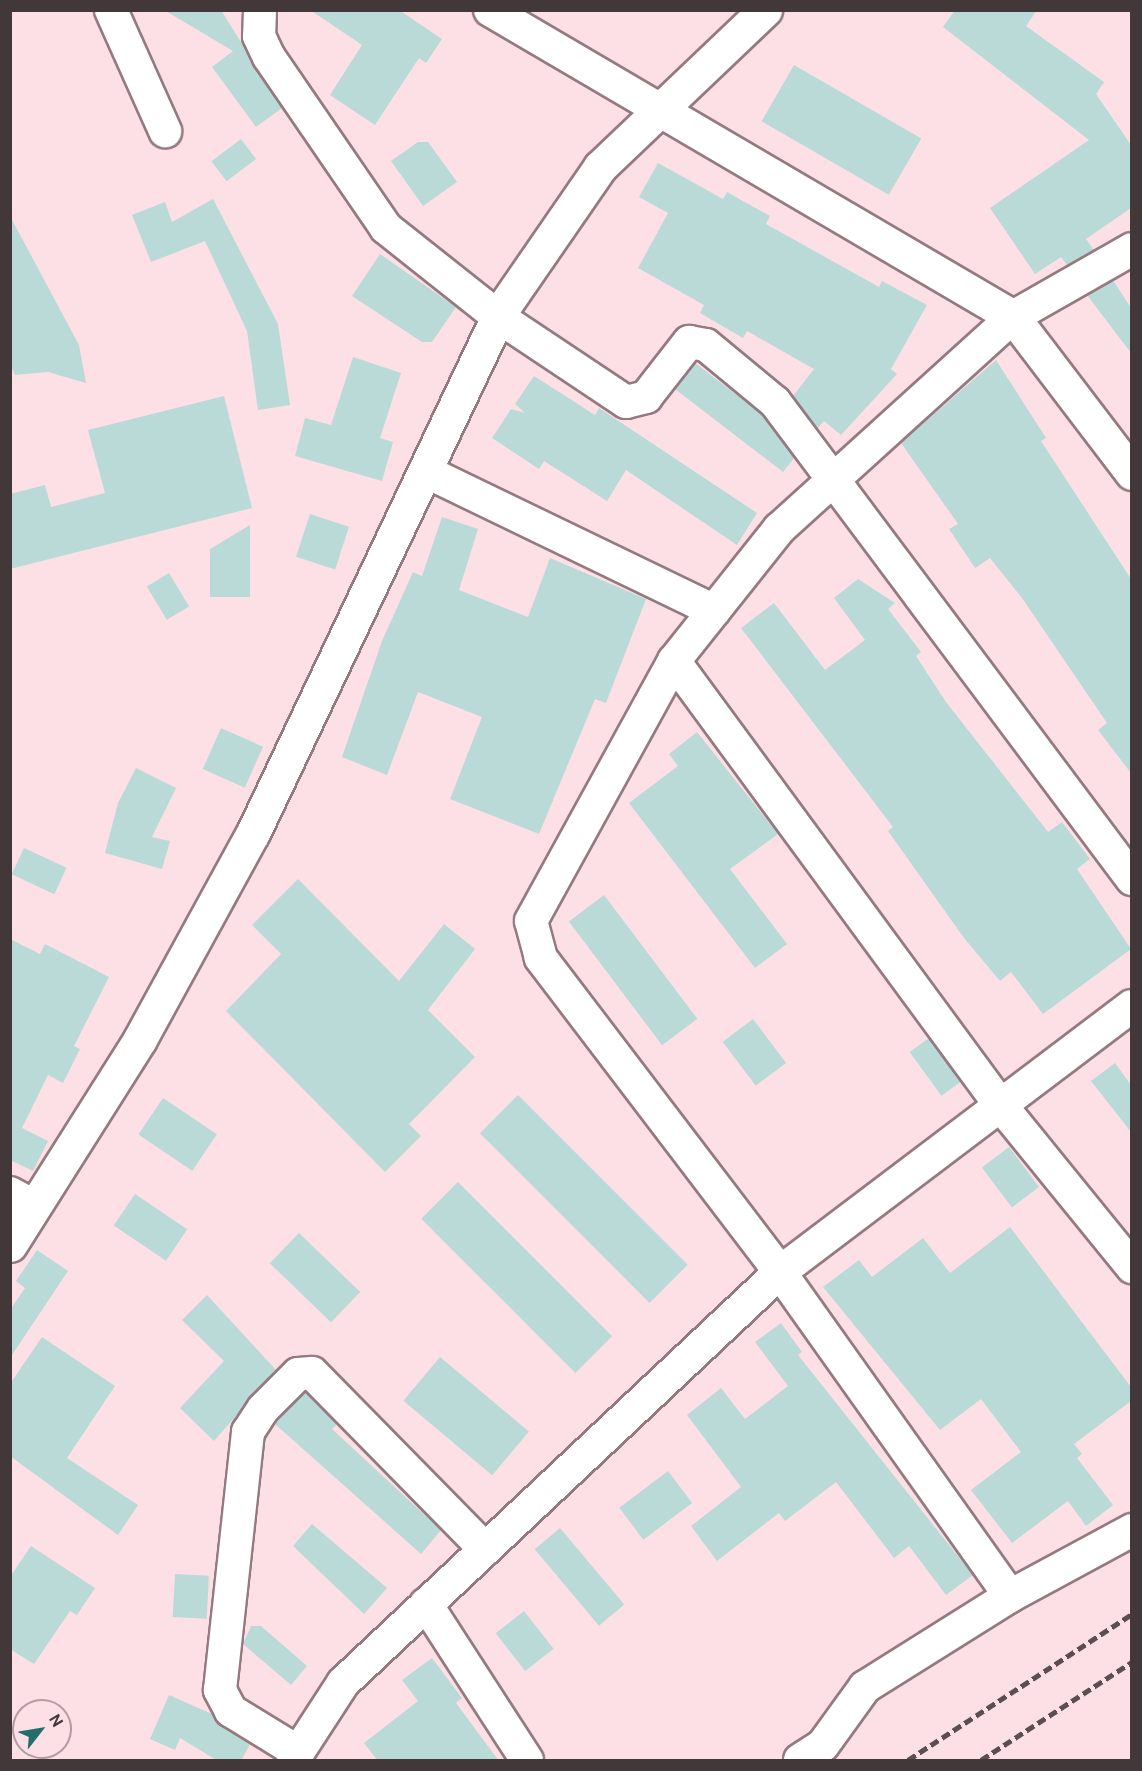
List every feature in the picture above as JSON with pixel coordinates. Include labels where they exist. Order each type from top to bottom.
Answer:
[{"type":"street","points":[[111,10],[165,131]]},
{"type":"street","points":[[260,10],[257,23],[269,57],[386,228],[497,316],[626,402],[646,397],[683,347],[706,345],[775,402],[1131,879]]},
{"type":"street","points":[[490,10],[1013,317],[1131,473]]},
{"type":"street","points":[[10,1245],[22,1199],[140,1039],[253,833],[497,316],[600,167],[657,108],[765,10]]},
{"type":"street","points":[[1010,1596],[780,1272],[541,958],[531,921],[674,661],[779,529],[1013,317],[1131,249]]},
{"type":"street","points":[[425,471],[714,611]]},
{"type":"street","points":[[674,661],[998,1102],[1131,1267]]},
{"type":"street","points":[[485,1549],[312,1372],[298,1374],[263,1409],[248,1432],[220,1690],[231,1711],[296,1756],[343,1683],[780,1272],[998,1102],[1131,1006]]},
{"type":"street","points":[[800,1761],[823,1744],[865,1687],[1010,1596],[1131,1530]]},
{"type":"street","points":[[426,1604],[527,1761]]},
{"type":"building","points":[[164,10],[221,10],[282,108],[256,127],[212,67],[233,51]]},
{"type":"building","points":[[310,10],[399,10],[442,39],[426,63],[419,58],[375,125],[330,95],[362,45]]},
{"type":"building","points":[[955,10],[1037,10],[1026,26],[1104,82],[1096,94],[1131,145],[1131,208],[1086,239],[1094,250],[1067,265],[1061,257],[1035,274],[990,208],[1089,140],[943,27]]},
{"type":"building","points":[[794,65],[921,138],[889,195],[762,121]]},
{"type":"building","points":[[241,139],[256,159],[226,181],[211,161]]},
{"type":"building","points":[[418,142],[428,142],[457,182],[423,206],[391,161]]},
{"type":"building","points":[[658,163],[723,199],[727,192],[770,216],[766,224],[879,287],[882,281],[927,305],[891,369],[897,374],[841,435],[824,421],[817,429],[793,396],[814,369],[747,331],[743,338],[700,313],[704,305],[638,268],[668,213],[639,197]]},
{"type":"building","points":[[213,199],[278,324],[290,405],[258,410],[247,331],[205,241],[151,262],[132,215],[165,202],[172,222]]},
{"type":"building","points":[[10,216],[79,345],[86,383],[48,372],[15,375],[10,364]]},
{"type":"building","points":[[380,254],[456,307],[432,342],[422,342],[352,296]]},
{"type":"building","points":[[1113,280],[1131,308],[1131,353],[1087,295]]},
{"type":"building","points":[[353,357],[401,373],[380,438],[393,442],[382,481],[295,456],[305,418],[331,425]]},
{"type":"building","points":[[996,360],[1046,438],[1041,441],[1131,579],[1131,773],[1098,730],[1107,723],[1022,598],[990,558],[975,568],[949,529],[958,524],[901,443]]},
{"type":"building","points":[[695,363],[763,415],[794,458],[783,472],[675,389]]},
{"type":"building","points":[[534,376],[595,415],[599,408],[757,513],[737,545],[626,470],[607,501],[544,461],[539,469],[492,438],[511,409],[525,413],[515,404]]},
{"type":"building","points":[[224,396],[252,508],[10,569],[10,494],[45,485],[51,507],[105,493],[88,430]]},
{"type":"building","points":[[310,514],[349,527],[335,569],[296,557]]},
{"type":"building","points":[[442,517],[478,529],[459,590],[528,617],[550,558],[646,599],[606,703],[595,699],[539,834],[450,799],[482,717],[418,692],[387,775],[342,757],[382,641],[413,572],[422,576]]},
{"type":"building","points":[[250,525],[250,597],[210,597],[210,549]]},
{"type":"building","points":[[169,573],[189,606],[167,620],[147,586]]},
{"type":"building","points":[[858,579],[895,603],[888,609],[921,652],[916,656],[946,702],[1048,832],[1062,822],[1090,859],[1077,869],[1131,949],[1043,1014],[1011,972],[1000,981],[964,938],[888,831],[893,827],[741,628],[774,603],[825,670],[865,640],[834,598]]},
{"type":"building","points":[[221,728],[263,747],[245,788],[203,769]]},
{"type":"building","points":[[697,732],[778,834],[730,869],[787,944],[755,968],[629,803],[678,766],[669,754]]},
{"type":"building","points":[[136,768],[176,788],[152,837],[170,841],[162,869],[105,853],[118,803]]},
{"type":"building","points":[[24,848],[67,868],[54,894],[12,874]]},
{"type":"building","points":[[298,879],[399,981],[444,924],[475,949],[428,1010],[475,1057],[409,1124],[421,1136],[385,1172],[226,1011],[281,954],[252,925]]},
{"type":"building","points":[[604,895],[697,1019],[662,1045],[569,921]]},
{"type":"building","points":[[10,939],[40,954],[45,944],[109,977],[74,1046],[80,1049],[63,1083],[48,1075],[22,1128],[48,1141],[33,1171],[10,1160]]},
{"type":"building","points":[[753,1019],[786,1063],[756,1086],[723,1042]]},
{"type":"building","points":[[929,1038],[961,1082],[941,1096],[910,1052]]},
{"type":"building","points":[[1115,1063],[1131,1085],[1131,1132],[1091,1081]]},
{"type":"building","points":[[518,1095],[688,1265],[650,1303],[480,1133]]},
{"type":"building","points":[[163,1098],[217,1134],[192,1171],[138,1134]]},
{"type":"building","points":[[1009,1147],[1039,1187],[1012,1207],[982,1167]]},
{"type":"building","points":[[458,1182],[612,1336],[575,1373],[421,1219]]},
{"type":"building","points":[[135,1194],[187,1229],[166,1261],[114,1226]]},
{"type":"building","points":[[1010,1227],[1131,1387],[1131,1401],[1074,1444],[1082,1454],[1077,1458],[1113,1505],[1086,1526],[1068,1501],[1012,1543],[971,1490],[1021,1452],[981,1399],[940,1430],[823,1287],[859,1260],[872,1277],[923,1238],[950,1273]]},
{"type":"building","points":[[299,1233],[360,1292],[331,1322],[270,1263]]},
{"type":"building","points":[[37,1250],[68,1271],[10,1358],[10,1310],[25,1288],[16,1281]]},
{"type":"building","points":[[207,1295],[276,1370],[214,1441],[180,1408],[224,1361],[182,1320]]},
{"type":"building","points":[[781,1323],[802,1352],[798,1355],[973,1575],[946,1595],[909,1546],[894,1558],[836,1482],[785,1521],[779,1513],[717,1561],[691,1526],[741,1487],[687,1415],[721,1388],[745,1419],[788,1386],[755,1342]]},
{"type":"building","points":[[42,1337],[115,1386],[67,1458],[138,1505],[118,1535],[10,1456],[10,1384]]},
{"type":"building","points":[[440,1357],[529,1432],[492,1475],[403,1401]]},
{"type":"building","points":[[305,1392],[337,1424],[332,1429],[441,1530],[421,1554],[275,1424]]},
{"type":"building","points":[[668,1471],[692,1503],[643,1540],[619,1508]]},
{"type":"building","points":[[312,1524],[387,1588],[364,1614],[293,1546]]},
{"type":"building","points":[[560,1528],[624,1605],[599,1626],[535,1549]]},
{"type":"building","points":[[31,1546],[95,1588],[77,1615],[70,1611],[34,1664],[10,1649],[10,1577]]},
{"type":"building","points":[[175,1574],[209,1576],[207,1619],[173,1617]]},
{"type":"building","points":[[524,1611],[554,1649],[525,1671],[496,1633]]},
{"type":"building","points":[[251,1626],[261,1626],[307,1666],[291,1685],[243,1644]]},
{"type":"building","points":[[432,1658],[462,1698],[456,1703],[499,1761],[378,1761],[364,1743],[418,1701],[402,1680]]},
{"type":"building","points":[[169,1695],[212,1714],[250,1744],[241,1761],[218,1761],[180,1738],[175,1750],[150,1739]]},
{"type":"railway","points":[[908,1760],[1132,1614]]},
{"type":"railway","points":[[981,1760],[1132,1662]]}]
